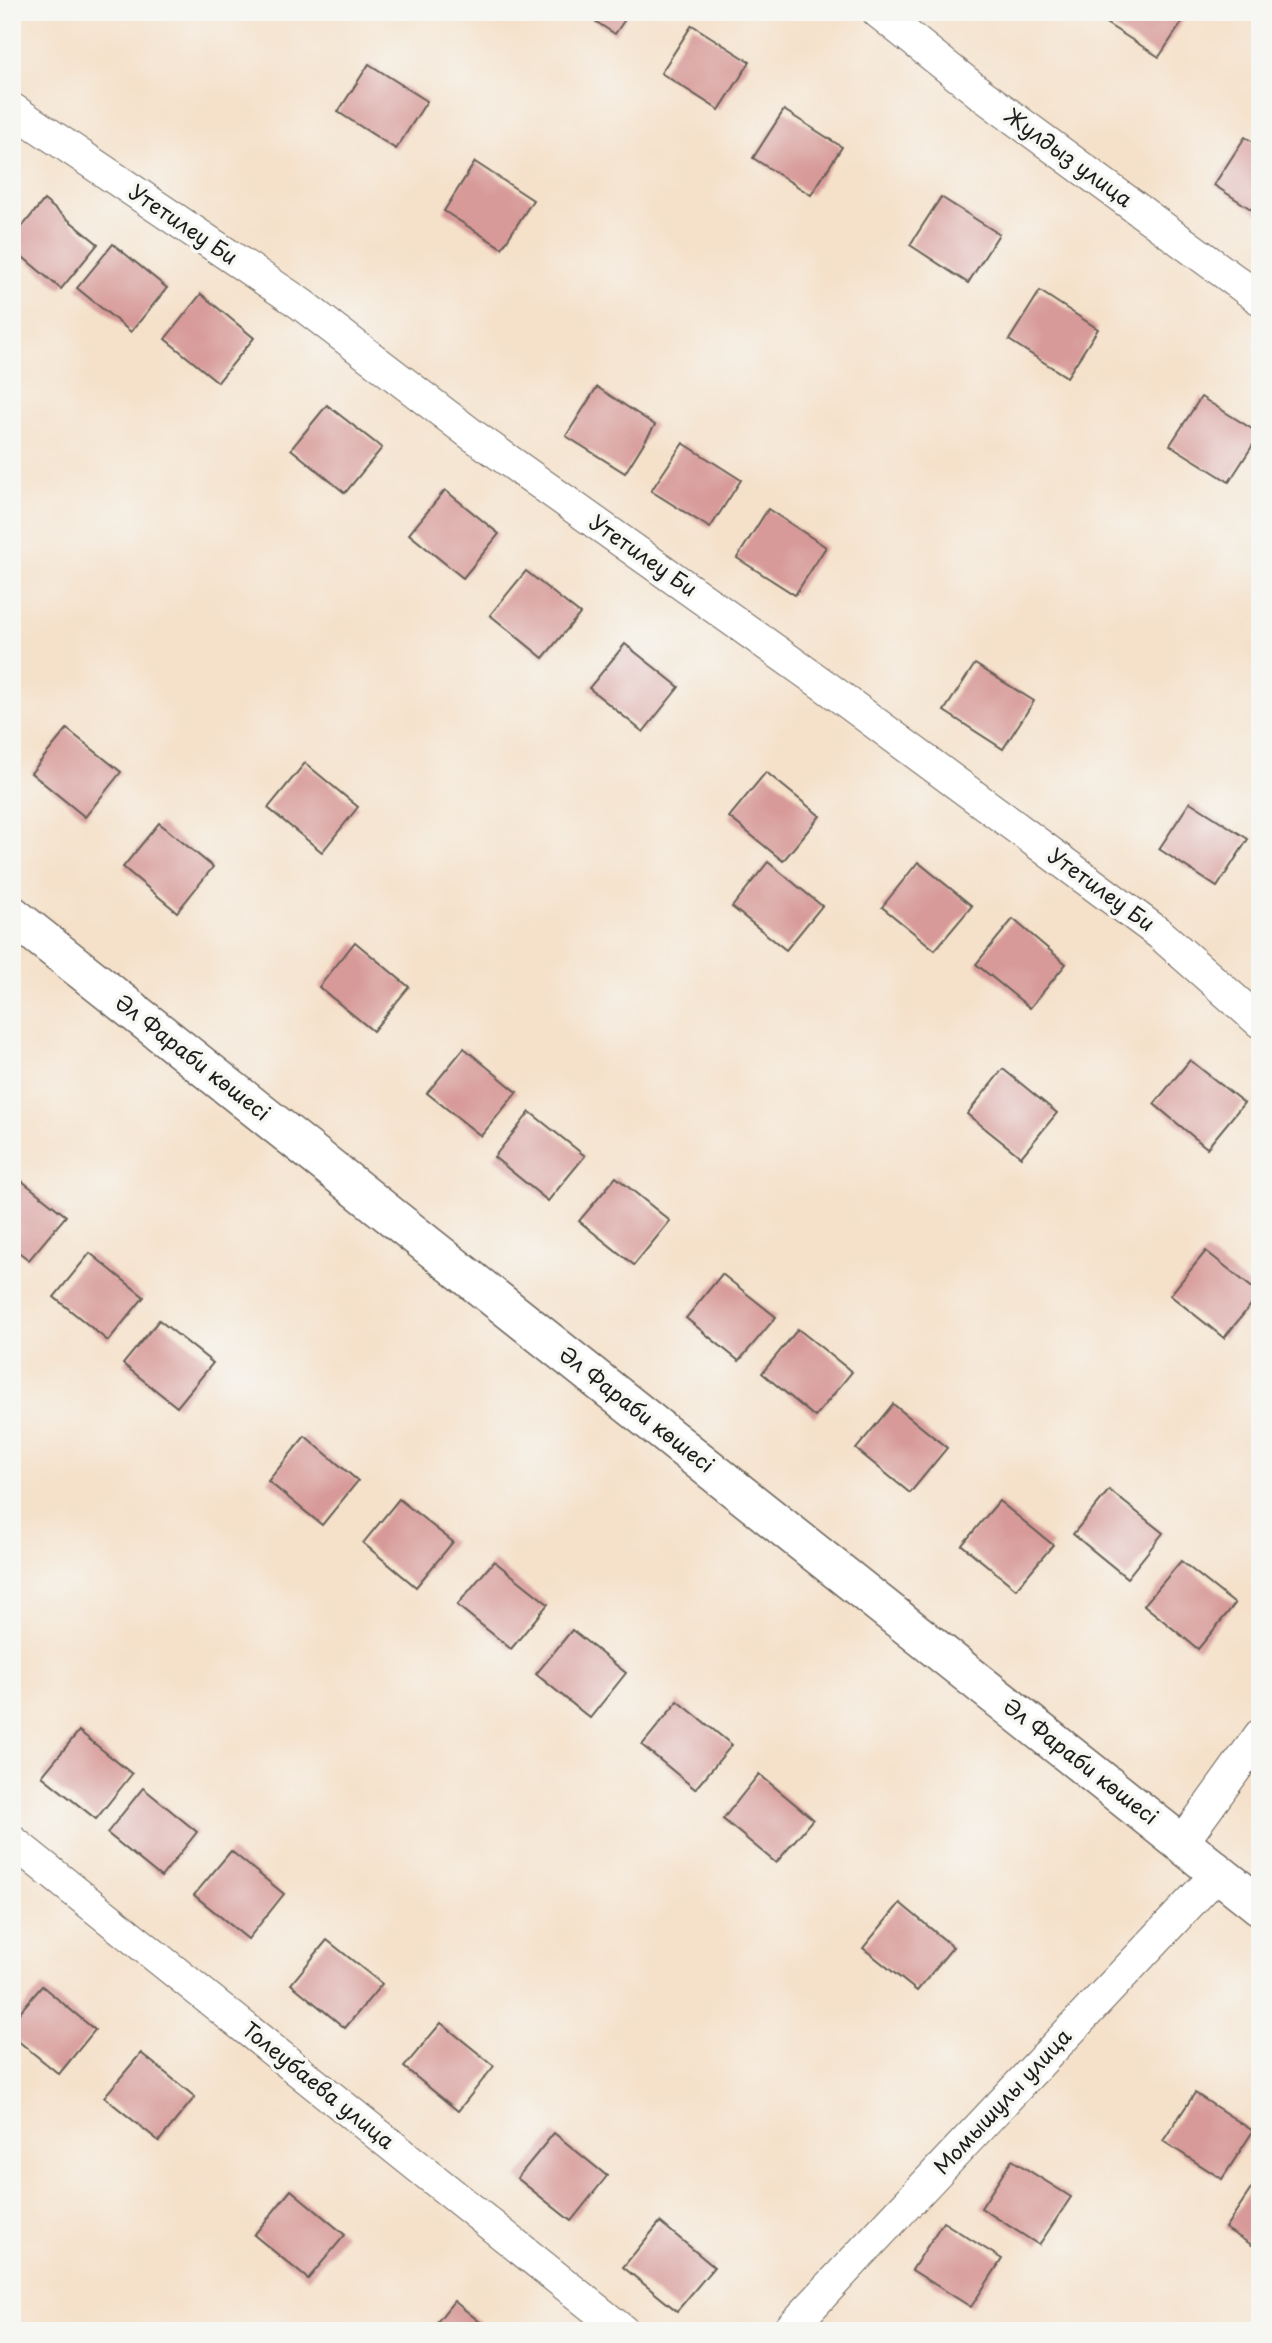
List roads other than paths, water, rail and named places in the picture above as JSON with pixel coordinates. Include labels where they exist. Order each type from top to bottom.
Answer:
[{"type":"street","name":"Жулдыз улица","points":[[878,12],[981,94],[1260,299]]},
{"type":"street","name":"Утетилеу Би","points":[[12,109],[301,304],[471,435],[828,688],[1160,934],[1260,1021]]},
{"type":"street","name":"Әл Фараби көшесі","points":[[12,915],[1260,1906]]},
{"type":"street","points":[[1182,1843],[1260,1735]]},
{"type":"street","name":"Толеубаева улица","points":[[12,1841],[623,2331]]},
{"type":"street","name":"Момышулы улица","points":[[788,2331],[1219,1872]]}]
